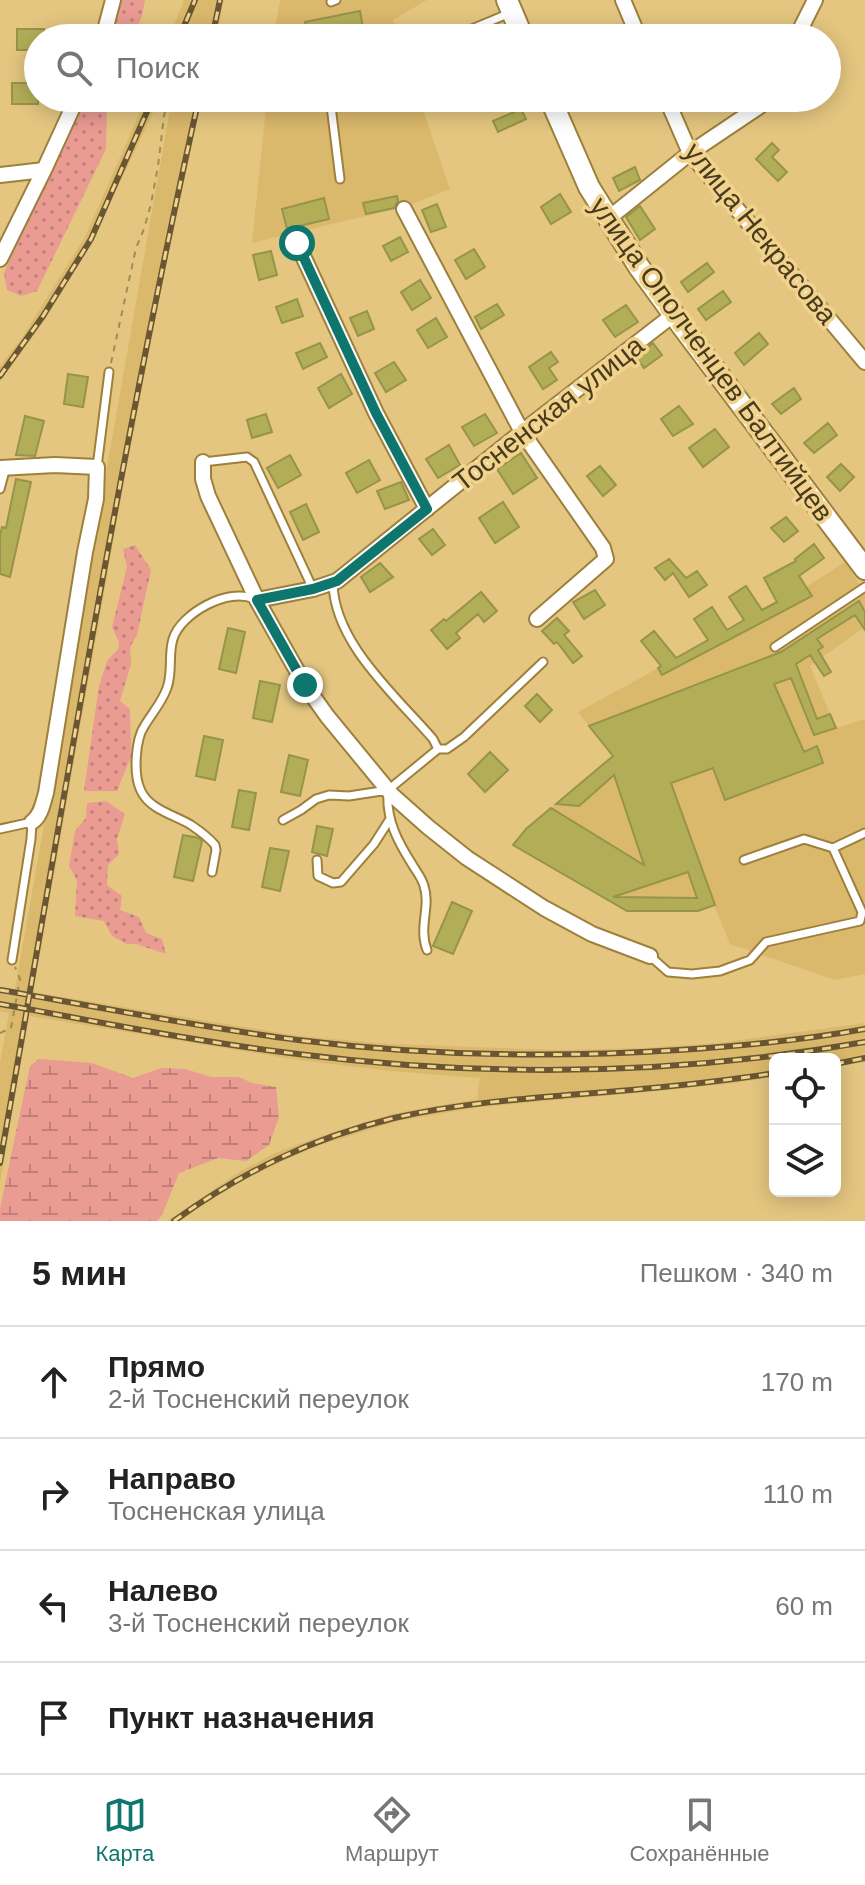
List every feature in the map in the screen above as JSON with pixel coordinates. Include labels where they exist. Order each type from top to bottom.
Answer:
[{"type":"main road","name":"улица Ополченцев Балтийцев","points":[[556,112],[589,187],[639,267],[865,569]]},
{"type":"street","points":[[107,24],[113,0]]},
{"type":"street","points":[[623,0],[633,24]]},
{"type":"street","points":[[803,24],[815,0]]},
{"type":"street","points":[[0,259],[71,112]]},
{"type":"street","name":"улица Некрасова","points":[[672,112],[690,153],[865,362]]},
{"type":"street","points":[[609,218],[690,153],[751,112]]},
{"type":"street","points":[[0,175],[44,170]]},
{"type":"street","points":[[404,209],[522,432],[603,548],[606,559],[537,619]]},
{"type":"street","points":[[297,243],[376,413],[427,509]]},
{"type":"street","name":"Тосненская улица","points":[[257,600],[337,581],[673,315]]},
{"type":"street","points":[[203,462],[203,479],[208,496],[257,600],[305,685],[388,790],[467,858],[544,908],[592,934],[650,956]]},
{"type":"street","points":[[3,468],[55,465],[97,467],[96,499],[46,793],[42,808],[32,822]]},
{"type":"lane","points":[[476,24],[509,6]]},
{"type":"lane","points":[[332,112],[340,179]]},
{"type":"lane","points":[[97,467],[109,372]]},
{"type":"lane","points":[[203,462],[247,457],[254,462],[313,589]]},
{"type":"lane","points":[[0,489],[3,468]]},
{"type":"lane","points":[[333,583],[336,608],[366,663],[433,739],[438,749]]},
{"type":"lane","points":[[775,647],[865,587]]},
{"type":"lane","points":[[212,872],[215,845],[189,824],[154,806],[141,791],[137,750],[144,726],[154,714],[170,679],[171,646],[178,627],[202,608],[227,597],[250,596],[257,600]]},
{"type":"lane","points":[[283,820],[316,799],[329,795],[349,796],[388,790],[438,749],[447,749],[464,737],[543,662]]},
{"type":"lane","points":[[388,790],[390,819],[400,846],[425,888],[423,933],[427,950]]},
{"type":"lane","points":[[317,860],[318,876],[333,883],[341,882],[374,844],[390,819]]},
{"type":"lane","points":[[0,829],[32,822],[12,960]]},
{"type":"lane","points":[[744,860],[804,839],[833,848],[865,833]]},
{"type":"lane","points":[[650,956],[668,972],[692,974],[720,971],[750,960],[766,942],[860,921],[862,912],[833,848]]},
{"type":"path","points":[[109,372],[136,248],[151,204],[165,112]]},
{"type":"path","points":[[0,1033],[11,1028],[20,979],[12,960]]},
{"type":"shaded area","points":[[184,0],[224,0],[219,24],[175,24]]},
{"type":"shaded area","points":[[280,0],[427,0],[393,20],[394,24],[276,24]]},
{"type":"shaded area","points":[[140,112],[153,112],[93,239],[47,317],[0,382],[0,366],[21,339],[85,237]]},
{"type":"shaded area","points":[[170,112],[199,112],[126,469],[33,992],[299,1036],[390,1044],[560,1050],[642,1048],[717,1043],[865,1023],[865,1062],[841,1066],[841,1053],[769,1053],[769,1078],[481,1107],[398,1121],[320,1145],[285,1160],[246,1179],[181,1221],[167,1221],[241,1171],[277,1152],[391,1114],[477,1099],[480,1078],[298,1060],[29,1016],[0,1183],[0,1062],[9,1013],[0,1011],[0,987],[15,989]]},
{"type":"shaded area","points":[[266,112],[424,112],[450,189],[404,207],[252,243]]},
{"type":"shaded area","points":[[845,562],[865,593],[865,627],[810,666],[836,728],[865,719],[865,974],[835,980],[730,944],[714,905],[688,911],[627,911],[513,845],[526,829],[613,756],[578,712],[806,587]]},
{"type":"green space","points":[[119,0],[145,0],[138,24],[112,24]]},
{"type":"green space","points":[[75,112],[107,112],[106,149],[37,291],[21,296],[7,290],[4,273]]},
{"type":"green space","points":[[135,545],[151,570],[137,635],[130,647],[131,664],[120,701],[130,709],[131,757],[117,791],[84,791],[99,686],[107,661],[119,648],[112,627],[127,567],[123,549]]},
{"type":"green space","points":[[106,801],[125,814],[117,839],[119,854],[108,865],[107,885],[122,896],[120,910],[139,917],[146,933],[162,939],[166,954],[127,944],[112,936],[104,921],[75,916],[77,880],[69,866],[75,831],[86,818],[87,803]]},
{"type":"green space","points":[[39,1059],[92,1063],[133,1078],[161,1068],[185,1069],[211,1077],[239,1077],[252,1083],[276,1087],[279,1117],[269,1145],[246,1161],[218,1158],[179,1173],[157,1221],[0,1221],[0,1208],[30,1066]]},
{"type":"building","points":[[360,11],[362,24],[305,24]]},
{"type":"building","points":[[17,29],[24,29],[24,50],[17,50]]},
{"type":"building","points":[[12,83],[24,83],[24,104],[12,104]]},
{"type":"building","points":[[514,112],[522,112],[526,119],[498,132],[493,121]]},
{"type":"building","points":[[772,143],[779,150],[772,157],[787,172],[778,181],[756,159]]},
{"type":"building","points":[[635,167],[640,180],[619,191],[613,178]]},
{"type":"building","points":[[560,194],[571,212],[551,224],[541,207]]},
{"type":"building","points":[[397,196],[394,208],[366,214],[363,203]]},
{"type":"building","points":[[324,198],[329,219],[287,229],[282,209]]},
{"type":"building","points":[[437,204],[446,227],[431,232],[422,210]]},
{"type":"building","points":[[640,206],[655,229],[640,240],[626,217]]},
{"type":"building","points":[[400,237],[408,252],[391,261],[383,246]]},
{"type":"building","points":[[474,249],[485,267],[466,279],[455,260]]},
{"type":"building","points":[[271,251],[277,275],[259,280],[253,255]]},
{"type":"building","points":[[707,263],[714,272],[688,292],[681,282]]},
{"type":"building","points":[[420,280],[431,298],[412,310],[401,292]]},
{"type":"building","points":[[723,291],[731,302],[706,320],[698,309]]},
{"type":"building","points":[[297,299],[303,316],[282,323],[276,307]]},
{"type":"building","points":[[497,304],[504,315],[481,329],[475,317]]},
{"type":"building","points":[[626,305],[638,322],[615,337],[603,320]]},
{"type":"building","points":[[367,311],[374,329],[358,336],[350,318]]},
{"type":"building","points":[[436,318],[447,337],[428,348],[417,330]]},
{"type":"building","points":[[759,333],[768,344],[744,365],[735,353]]},
{"type":"building","points":[[320,343],[327,357],[303,369],[296,353]]},
{"type":"building","points":[[653,343],[662,355],[644,368],[636,357]]},
{"type":"building","points":[[551,352],[558,362],[549,368],[557,380],[543,389],[529,367]]},
{"type":"building","points":[[394,362],[406,380],[386,392],[375,373]]},
{"type":"building","points":[[68,374],[88,377],[83,407],[64,404]]},
{"type":"building","points":[[341,374],[352,394],[329,408],[318,388]]},
{"type":"building","points":[[794,388],[801,399],[781,414],[772,404]]},
{"type":"building","points":[[679,406],[693,424],[673,436],[661,419]]},
{"type":"building","points":[[266,414],[272,432],[252,438],[247,420]]},
{"type":"building","points":[[485,414],[497,433],[474,446],[462,427]]},
{"type":"building","points":[[25,416],[44,421],[35,456],[16,455]]},
{"type":"building","points":[[828,423],[837,435],[814,453],[804,443]]},
{"type":"building","points":[[715,429],[729,447],[703,467],[689,448]]},
{"type":"building","points":[[449,445],[460,465],[438,478],[426,459]]},
{"type":"building","points":[[521,453],[537,478],[513,494],[497,469]]},
{"type":"building","points":[[290,455],[301,475],[278,488],[267,468]]},
{"type":"building","points":[[369,460],[380,480],[357,493],[346,473]]},
{"type":"building","points":[[841,464],[854,477],[840,491],[827,477]]},
{"type":"building","points":[[600,466],[616,485],[603,496],[587,476]]},
{"type":"building","points":[[16,479],[31,482],[10,577],[0,574],[0,535],[2,527],[6,528]]},
{"type":"building","points":[[401,482],[409,500],[385,509],[377,491]]},
{"type":"building","points":[[503,502],[519,527],[495,543],[479,518]]},
{"type":"building","points":[[306,504],[319,532],[303,540],[290,512]]},
{"type":"building","points":[[786,517],[798,531],[784,542],[771,528]]},
{"type":"building","points":[[433,529],[445,545],[432,555],[419,539]]},
{"type":"building","points":[[814,544],[824,558],[799,576],[812,596],[662,675],[658,668],[661,666],[641,641],[654,631],[676,658],[708,640],[694,619],[712,607],[727,630],[744,620],[729,597],[746,586],[762,610],[777,602],[764,578],[796,561]]},
{"type":"building","points":[[669,559],[686,578],[697,571],[707,585],[689,597],[673,573],[665,580],[655,568]]},
{"type":"building","points":[[380,563],[393,577],[370,592],[361,577]]},
{"type":"building","points":[[595,590],[605,605],[584,619],[573,602]]},
{"type":"building","points":[[481,592],[497,611],[484,622],[478,614],[456,633],[460,638],[447,649],[431,630]]},
{"type":"building","points":[[859,601],[865,612],[865,630],[855,615],[817,639],[823,647],[818,650],[831,672],[824,676],[810,655],[796,664],[817,719],[830,714],[836,728],[814,735],[791,678],[774,684],[804,752],[817,746],[823,763],[725,800],[713,768],[671,783],[715,905],[698,911],[627,911],[513,845],[551,808],[644,865],[614,775],[579,806],[556,804],[613,756],[589,726],[781,652]],"holes":[[[688,872],[697,898],[613,897]]]},
{"type":"building","points":[[557,618],[569,631],[564,635],[582,656],[573,663],[557,642],[554,644],[542,631]]},
{"type":"building","points":[[228,628],[245,632],[236,673],[219,669]]},
{"type":"building","points":[[260,681],[280,685],[272,722],[253,718]]},
{"type":"building","points":[[537,694],[552,710],[540,722],[525,706]]},
{"type":"building","points":[[204,736],[223,740],[215,780],[196,776]]},
{"type":"building","points":[[490,752],[508,770],[485,792],[468,774]]},
{"type":"building","points":[[289,755],[308,760],[300,796],[281,792]]},
{"type":"building","points":[[239,790],[256,793],[249,830],[232,827]]},
{"type":"building","points":[[317,826],[333,829],[327,856],[312,852]]},
{"type":"building","points":[[183,835],[202,841],[193,881],[174,877]]},
{"type":"building","points":[[270,848],[289,851],[280,891],[262,887]]},
{"type":"building","points":[[452,902],[472,911],[453,954],[433,946]]},
{"type":"railway","points":[[185,24],[195,0]]},
{"type":"railway","points":[[215,24],[220,0]]},
{"type":"railway","points":[[0,376],[43,316],[91,239],[147,112]]},
{"type":"railway","points":[[0,1163],[118,496],[196,112]]},
{"type":"railway","points":[[0,990],[261,1035],[441,1052],[536,1055],[679,1050],[772,1042],[865,1029]]},
{"type":"railway","points":[[0,1004],[261,1049],[440,1067],[653,1067],[795,1053],[865,1042]]},
{"type":"railway","points":[[841,1063],[865,1058]]},
{"type":"railway","points":[[174,1221],[252,1172],[306,1146],[394,1118],[487,1103],[769,1074]]},
{"type":"route","points":[[297,243],[376,413],[427,509],[337,581],[257,600],[305,685]]}]
